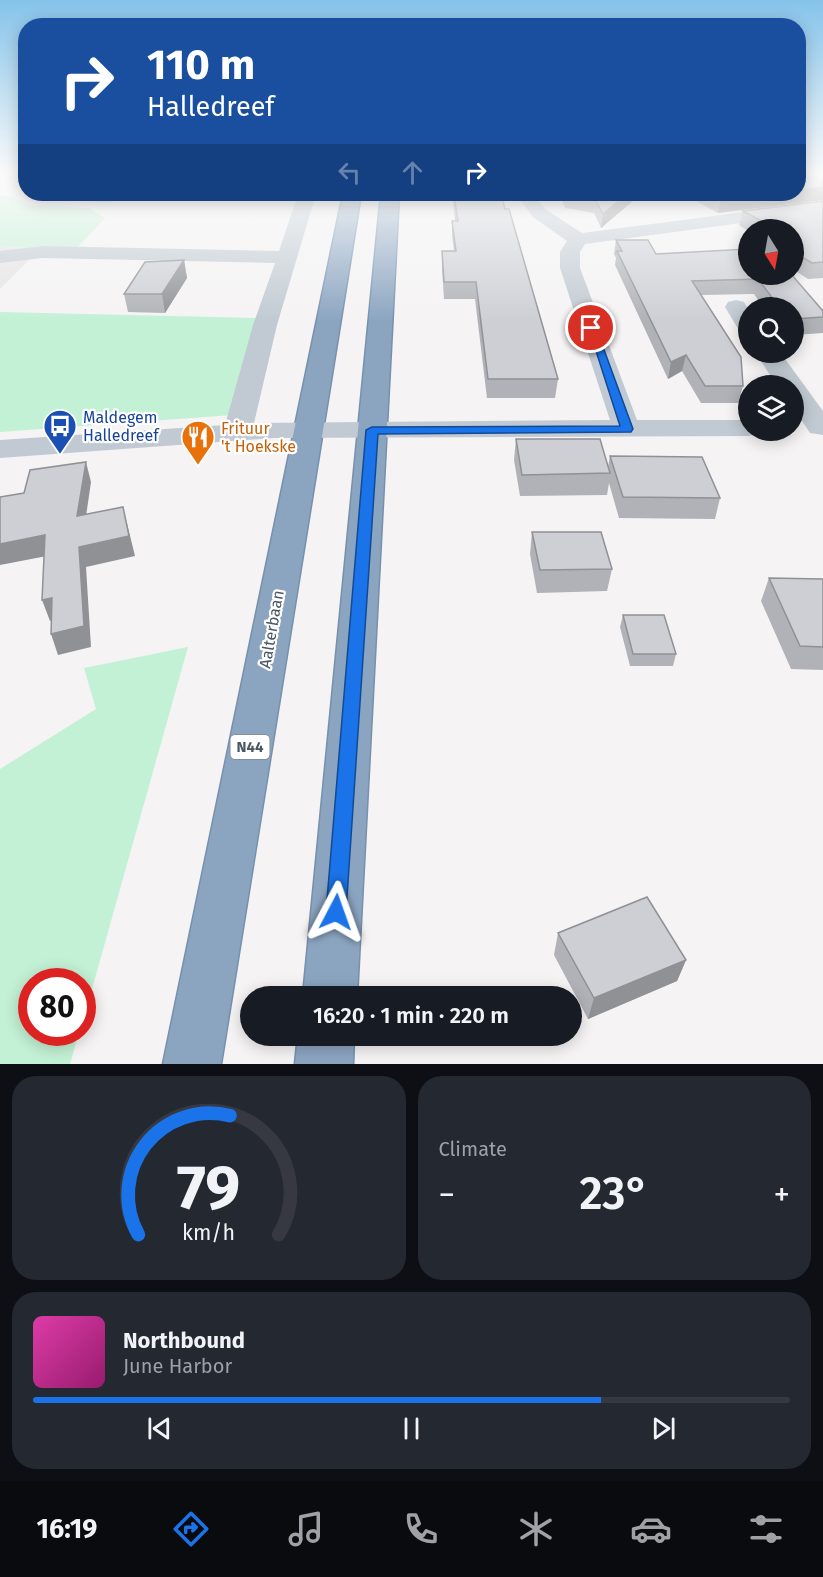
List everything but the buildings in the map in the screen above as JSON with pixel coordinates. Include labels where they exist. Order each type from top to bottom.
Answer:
[{"type":"highway","name":"Aalterbaan","points":[[192,1064],[347,222]]},
{"type":"highway","points":[[331,986],[388,222]]},
{"type":"highway","points":[[324,1064],[326,1046]]},
{"type":"street","points":[[237,433],[266,318],[298,222]]},
{"type":"street","points":[[552,222],[578,239],[710,222]]},
{"type":"street","points":[[578,239],[570,252],[570,268],[627,429]]},
{"type":"street","points":[[0,257],[43,252],[287,257]]},
{"type":"street","points":[[804,411],[812,427]]},
{"type":"street","points":[[0,449],[307,429],[738,428]]},
{"type":"shaded area","points":[[0,247],[41,248],[0,289]]},
{"type":"green space","points":[[0,222],[102,222],[76,249],[0,247]]},
{"type":"green space","points":[[0,312],[257,318],[232,415],[0,432]]},
{"type":"green space","points":[[188,647],[96,975],[96,968],[18,968],[18,1046],[75,1046],[70,1064],[0,1064],[0,769],[96,709],[84,668]]},
{"type":"place","name":"Maldegem Halledreef","points":[[60,455]]},
{"type":"place","name":"Frituur 't Hoekske","points":[[198,466]]},
{"type":"route","points":[[336,912],[372,430],[627,429],[591,328]]}]
